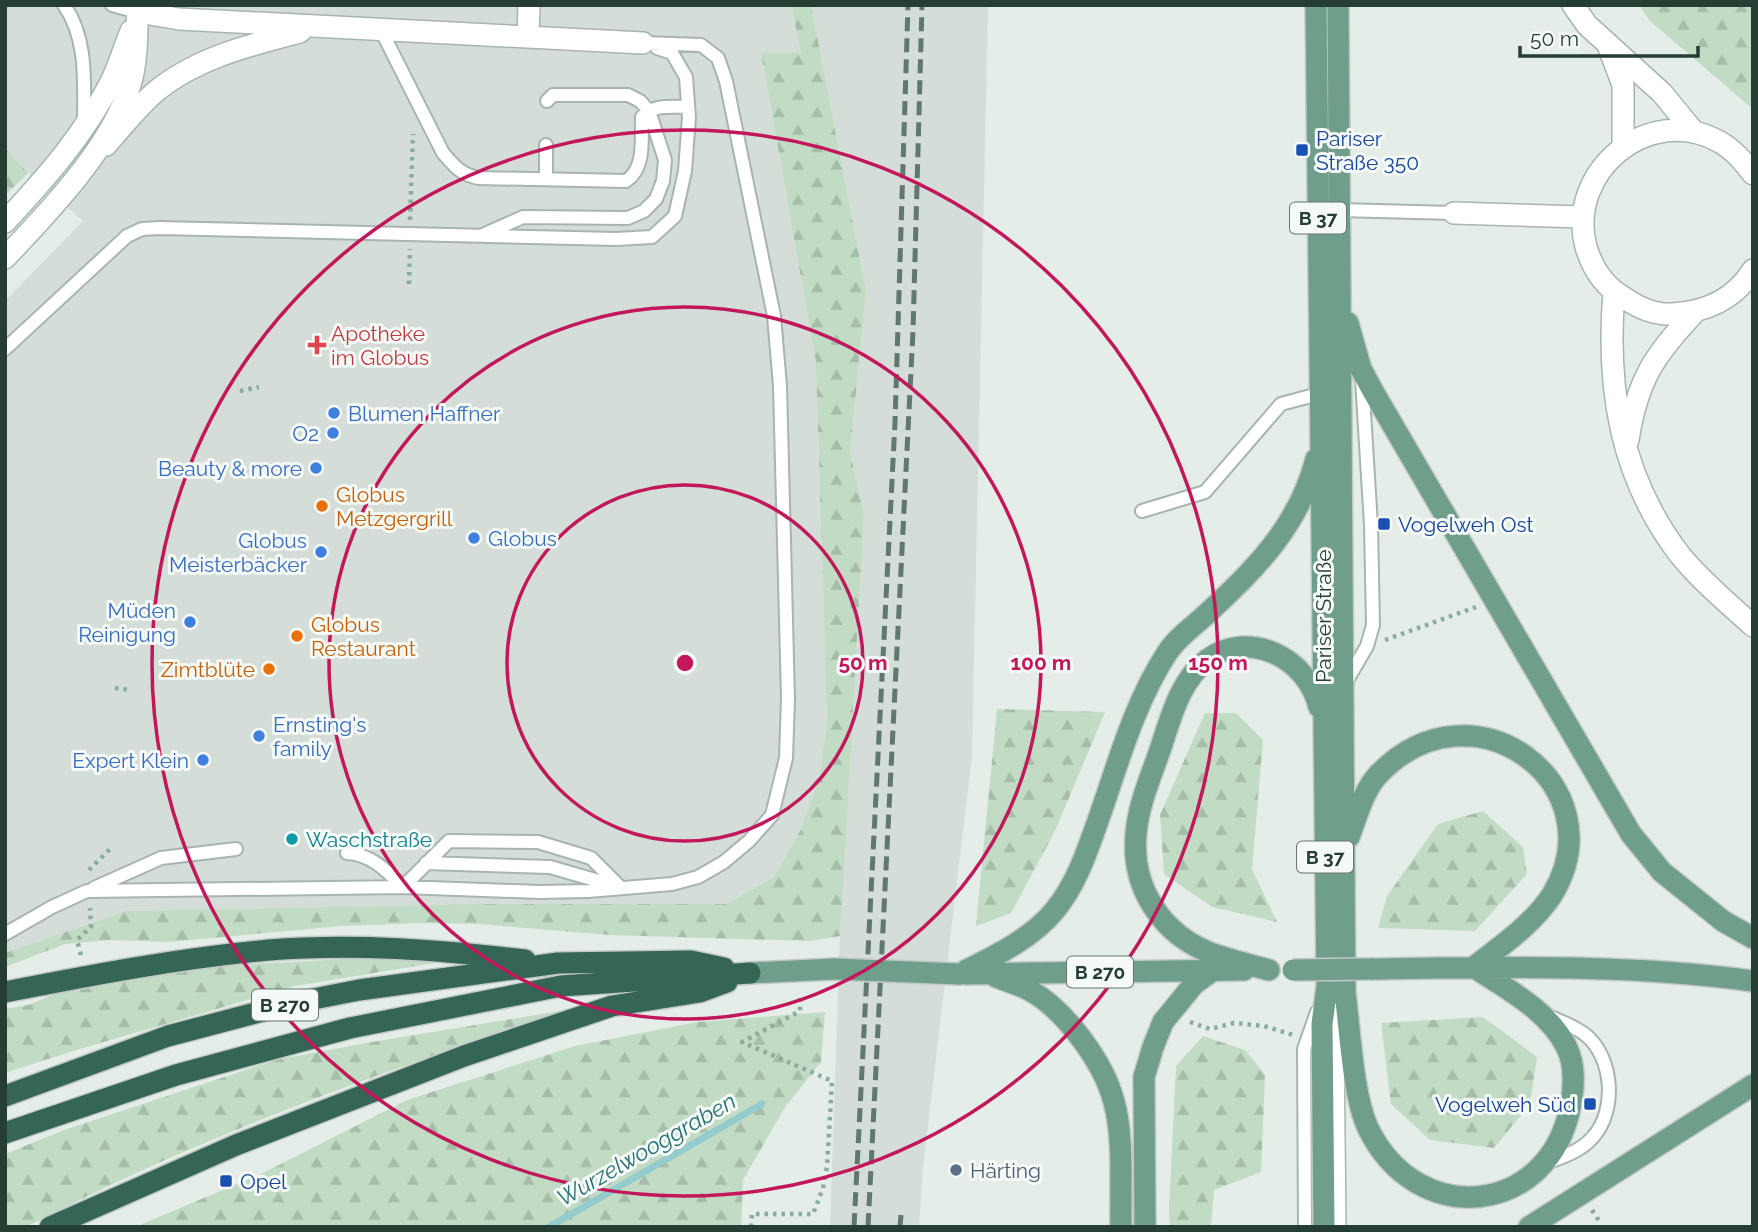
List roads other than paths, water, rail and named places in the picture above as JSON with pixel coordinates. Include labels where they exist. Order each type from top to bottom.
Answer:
[{"type":"highway","points":[[5,992],[178,961],[270,950],[432,949],[558,963]]},
{"type":"highway","name":"B 270","points":[[5,1096],[168,1036],[293,1003],[359,990],[558,963],[691,961],[750,973]]},
{"type":"highway","name":"B 270","points":[[5,1133],[176,1075],[350,1028],[561,986],[750,973]]},
{"type":"highway","points":[[50,1227],[236,1145],[464,1056],[612,1006],[700,992],[750,973]]},
{"type":"main road","name":"Pariser Straße","points":[[1316,5],[1322,393],[1323,728],[1336,989]]},
{"type":"main road","name":"Pariser Straße","points":[[1336,989],[1345,846],[1338,5]]},
{"type":"main road","points":[[1340,283],[1361,369],[1631,834],[1662,872],[1723,921],[1753,938]]},
{"type":"main road","points":[[959,974],[1009,949],[1054,911],[1080,871],[1124,745],[1148,686],[1168,650],[1239,583],[1264,556],[1296,513],[1305,496],[1322,430]]},
{"type":"main road","points":[[1269,970],[1211,953],[1171,929],[1145,895],[1136,868],[1136,834],[1144,799],[1178,698],[1208,659],[1227,650],[1241,648],[1258,647],[1279,654],[1295,664],[1311,684],[1323,728]]},
{"type":"main road","points":[[1336,989],[1368,1127],[1390,1161],[1403,1174],[1418,1185],[1441,1194],[1470,1198],[1514,1188],[1545,1164],[1568,1116],[1573,1090],[1572,1067],[1567,1047],[1538,1012],[1474,967],[1534,918],[1551,895],[1562,873],[1568,829],[1554,785],[1542,769],[1505,744],[1481,736],[1456,734],[1427,741],[1403,755],[1371,785],[1345,846]]},
{"type":"main road","name":"B 270","points":[[750,973],[835,969],[959,974],[1474,967],[1612,968],[1693,973],[1753,981]]},
{"type":"main road","points":[[1145,1227],[1144,1077],[1163,1022],[1194,984],[1212,971]]},
{"type":"main road","points":[[987,973],[1031,991],[1060,1014],[1101,1069],[1115,1103],[1119,1142],[1121,1227]]},
{"type":"main road","points":[[1324,1227],[1322,1024],[1336,989]]},
{"type":"main road","points":[[1529,1227],[1753,1085]]},
{"type":"street","points":[[528,37],[529,5]]},
{"type":"street","points":[[1573,5],[1587,25],[1662,93],[1694,132]]},
{"type":"street","points":[[5,222],[45,180],[84,126],[111,81],[138,9]]},
{"type":"street","points":[[138,9],[178,19],[643,43]]},
{"type":"street","points":[[67,188],[121,113],[135,65],[138,9]]},
{"type":"street","points":[[5,258],[145,102],[178,75],[228,53],[319,26]]},
{"type":"street","points":[[1607,43],[1623,85],[1623,146]]},
{"type":"street","points":[[1753,174],[1737,155],[1717,140],[1694,132],[1657,132],[1639,137],[1607,160],[1594,177],[1583,217],[1584,238],[1590,258],[1600,276],[1614,292],[1638,307],[1666,314],[1695,312],[1715,306],[1732,294],[1753,270]]},
{"type":"street","points":[[1454,214],[1583,217]]},
{"type":"street","points":[[1614,292],[1611,357],[1614,397],[1627,453],[1649,505],[1681,555],[1753,626]]},
{"type":"street","points":[[1627,453],[1632,416],[1649,369],[1665,344],[1695,312]]},
{"type":"street","name":"Pariser Straße","points":[[1335,1227],[1333,1045],[1336,989]]},
{"type":"street","name":"Pariser Straße","points":[[1336,989],[1348,1227]]},
{"type":"lane","points":[[64,5],[78,33],[84,71],[84,126]]},
{"type":"lane","points":[[113,5],[138,9]]},
{"type":"lane","points":[[381,30],[443,153],[466,176],[626,181],[634,175],[639,165],[642,117],[656,108],[688,107]]},
{"type":"lane","points":[[5,349],[127,236],[142,229],[616,239],[652,237],[675,216],[685,171],[688,107],[686,78],[672,53],[643,43]]},
{"type":"lane","points":[[87,891],[403,887],[539,892],[672,884],[698,877],[724,863],[772,815],[786,758],[788,698],[780,386],[774,316],[726,81],[718,58],[701,45],[643,43]]},
{"type":"lane","points":[[482,235],[523,217],[628,218],[644,211],[656,199],[663,181],[665,160],[649,111],[640,101],[628,95],[553,95],[547,101]]},
{"type":"lane","points":[[546,145],[546,179]]},
{"type":"lane","points":[[1339,210],[1454,214]]},
{"type":"lane","points":[[1343,687],[1367,646],[1373,625],[1365,404],[1361,369]]},
{"type":"lane","points":[[1142,511],[1205,492],[1281,404],[1322,393]]},
{"type":"lane","points":[[403,887],[449,841],[538,842],[591,858],[620,887]]},
{"type":"lane","points":[[5,934],[52,907],[162,858],[236,849]]},
{"type":"lane","points":[[347,853],[380,864],[403,887]]},
{"type":"lane","points":[[426,863],[550,867],[620,887]]},
{"type":"lane","points":[[1305,1227],[1304,1049],[1307,1038],[1336,989]]},
{"type":"lane","points":[[1538,1012],[1587,1036],[1603,1056],[1609,1076],[1606,1106],[1594,1136],[1573,1153],[1545,1164]]},
{"type":"waterway","name":"Wurzelwooggraben","points":[[549,1227],[762,1104]]},
{"type":"railway","points":[[854,1227],[895,422],[908,5]]},
{"type":"railway","points":[[868,1227],[913,331],[922,5]]},
{"type":"railway","points":[[900,1227],[901,1215]]},
{"type":"place","name":"Pariser Straße 350","points":[[1302,150]]},
{"type":"place","name":"Apotheke im Globus","points":[[317,345]]},
{"type":"place","name":"Blumen Haffner","points":[[334,413]]},
{"type":"place","name":"O2","points":[[333,433]]},
{"type":"place","name":"Beauty & more","points":[[316,468]]},
{"type":"place","name":"Globus Metzgergrill","points":[[322,506]]},
{"type":"place","name":"Vogelweh Ost","points":[[1384,524]]},
{"type":"place","name":"Globus","points":[[474,538]]},
{"type":"place","name":"Globus Meisterbäcker","points":[[321,552]]},
{"type":"place","name":"Müden Reinigung","points":[[190,622]]},
{"type":"place","name":"Globus Restaurant","points":[[297,636]]},
{"type":"place","name":"Zimtblüte","points":[[269,669]]},
{"type":"place","name":"Ernsting's family","points":[[259,736]]},
{"type":"place","name":"Expert Klein","points":[[203,760]]},
{"type":"place","name":"Waschstraße","points":[[292,839]]},
{"type":"place","name":"Vogelweh Süd","points":[[1590,1104]]},
{"type":"place","name":"Härting","points":[[956,1170]]},
{"type":"place","name":"Opel","points":[[226,1181]]}]
